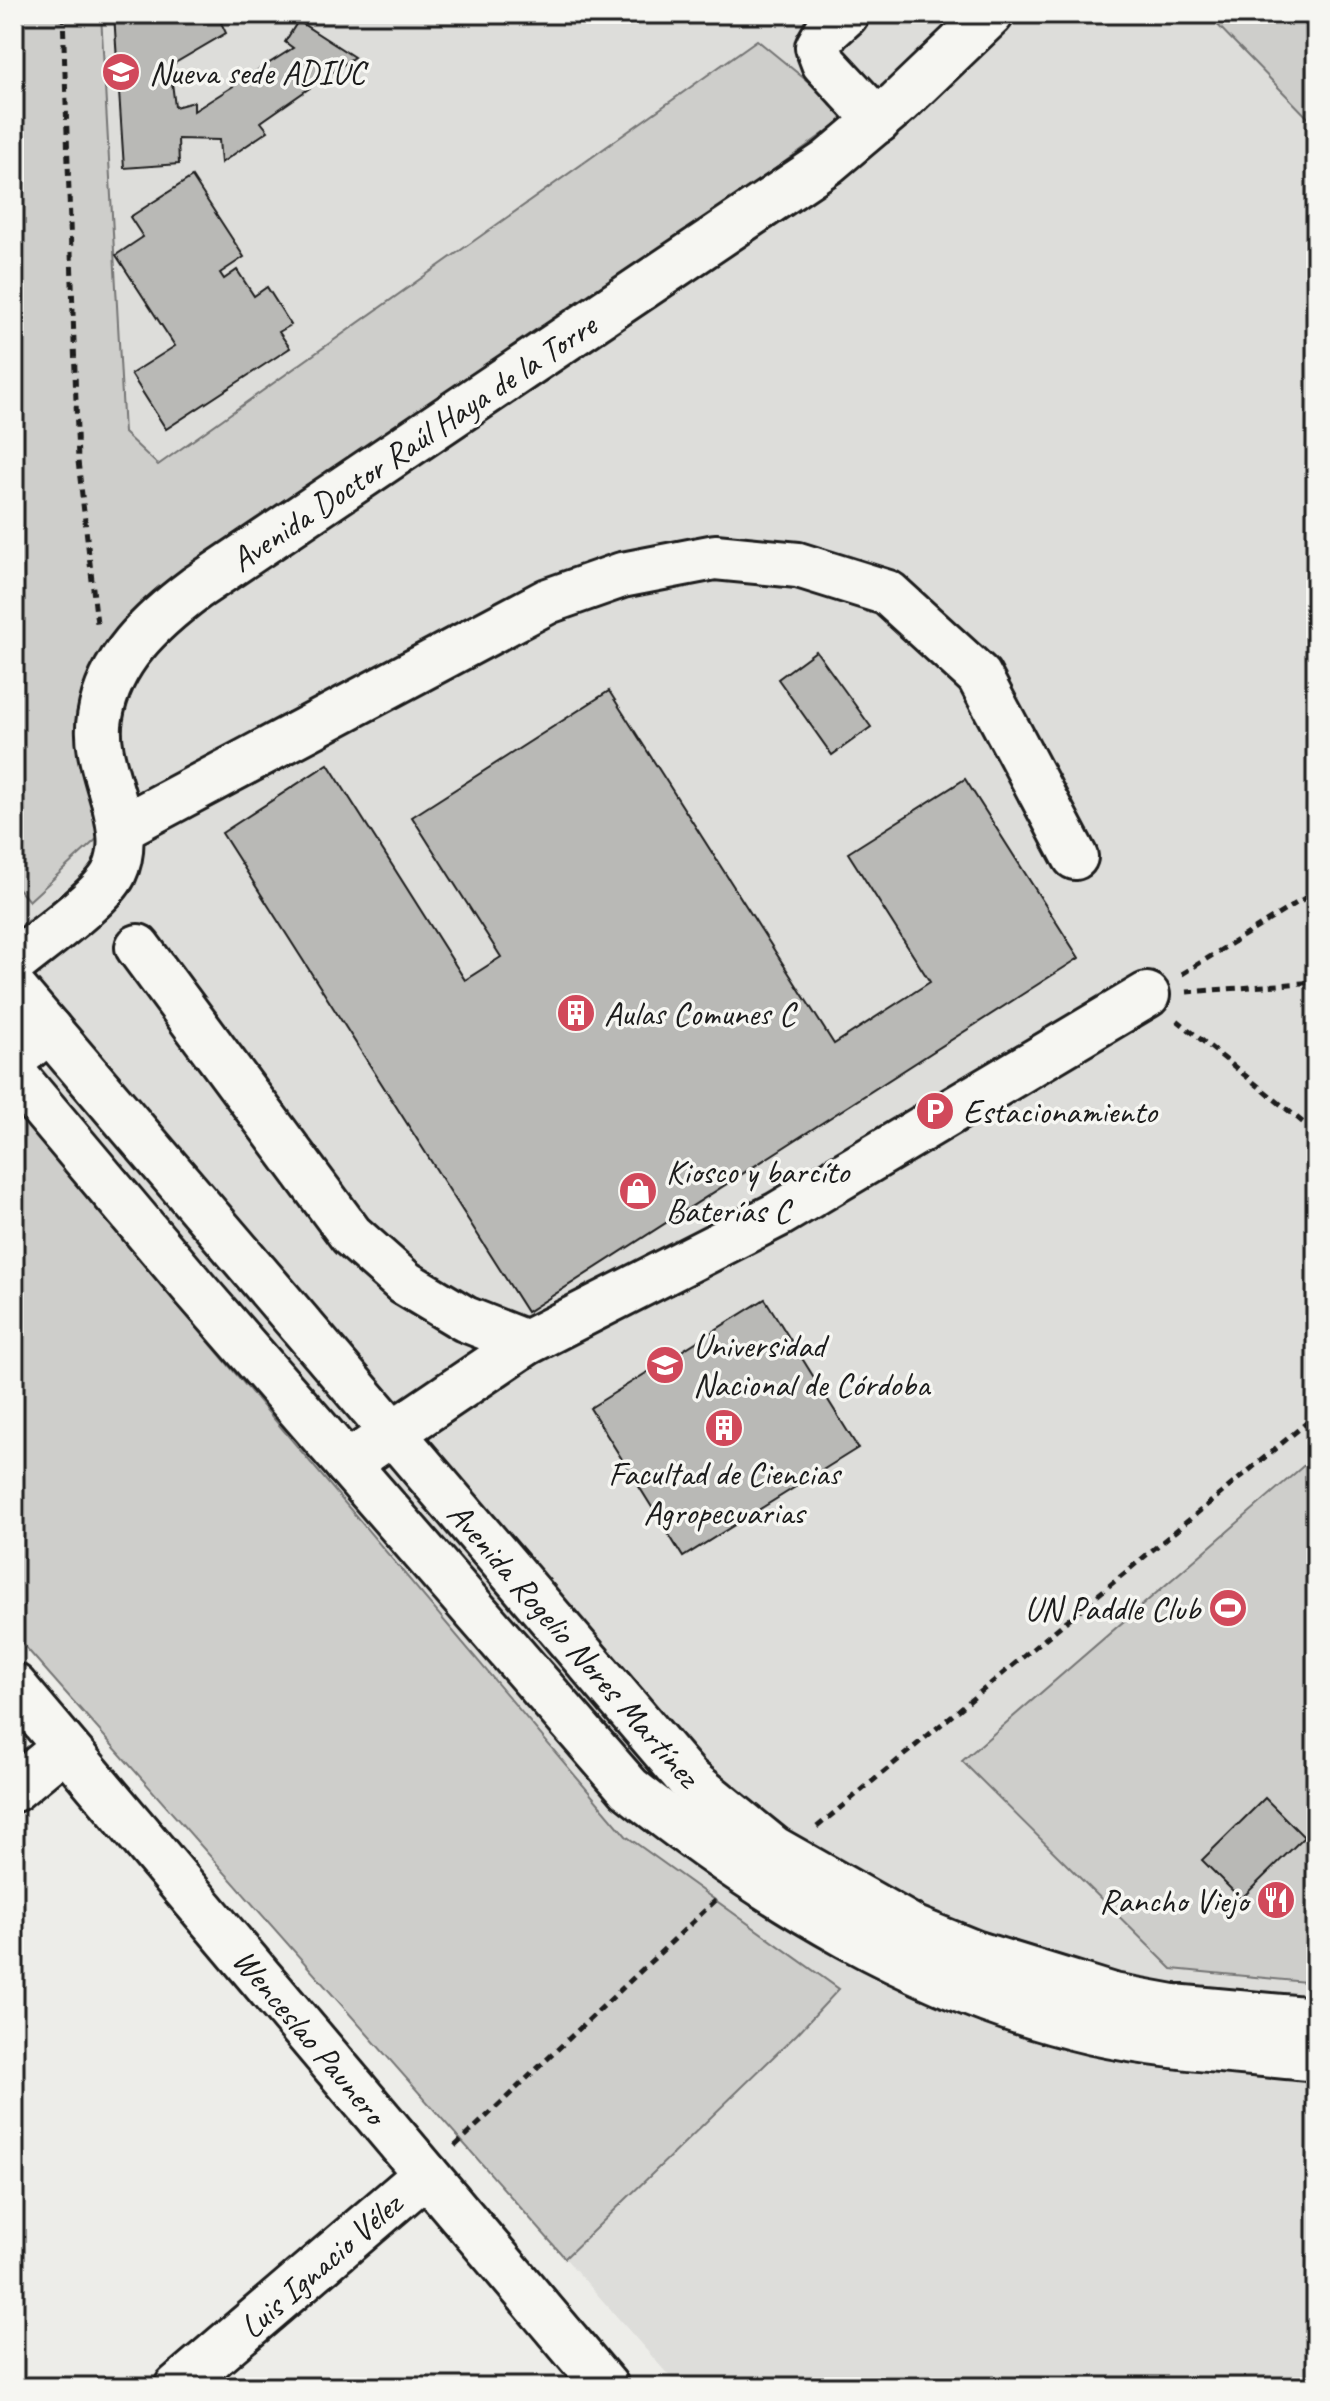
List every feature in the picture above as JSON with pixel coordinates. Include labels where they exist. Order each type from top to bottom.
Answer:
[{"type":"main road","points":[[846,14],[827,31],[818,47],[824,63],[878,121]]},
{"type":"main road","name":"Avenida Doctor Raúl Haya de la Torre","points":[[14,963],[98,893],[113,876],[120,859],[121,828],[101,750],[99,719],[106,696],[131,646],[170,607],[828,162],[878,121],[991,14]]},
{"type":"main road","points":[[121,828],[548,601],[622,575],[715,557],[798,565],[888,593],[979,676],[1075,857]]},
{"type":"main road","points":[[138,947],[351,1235],[405,1283],[465,1319],[526,1343]]},
{"type":"main road","name":"Avenida Rogelio Nores Martínez","points":[[14,989],[758,1861],[826,1923],[933,1980],[1005,2007],[1096,2033],[1316,2059]]},
{"type":"main road","points":[[347,1464],[526,1343],[779,1214],[1147,995]]},
{"type":"main road","points":[[14,1059],[49,1030]]},
{"type":"main road","name":"Avenida Rogelio Nores Martínez","points":[[14,1074],[629,1788],[700,1844],[758,1861],[974,1953],[1039,1975],[1113,1996],[1173,2007],[1316,2020]]},
{"type":"main road","name":"Wenceslao Paunero","points":[[14,1686],[606,2387]]},
{"type":"main road","points":[[14,1789],[65,1747]]},
{"type":"main road","name":"Luis Ignacio Vélez","points":[[177,2387],[426,2174]]},
{"type":"path","points":[[63,14],[78,461],[99,633]]},
{"type":"path","points":[[1147,995],[1316,891]]},
{"type":"path","points":[[1147,995],[1316,982]]},
{"type":"path","points":[[1147,995],[1316,1133]]},
{"type":"path","points":[[426,2174],[758,1861],[818,1826],[1316,1415]]},
{"type":"shaded area","name":"Universidad Nacional de Córdoba","points":[[14,14],[1316,14],[1316,2387],[679,2387],[14,1634],[14,1097],[84,1035],[14,955]]},
{"type":"shaded area","points":[[14,14],[101,14],[124,433],[158,465],[757,40],[849,115],[536,343],[142,612],[88,706],[101,835],[29,901],[14,884]]},
{"type":"shaded area","points":[[1207,14],[1316,14],[1316,126]]},
{"type":"shaded area","points":[[14,1111],[626,1836],[839,1989],[797,2034],[565,2258],[14,1634]]},
{"type":"shaded area","name":"UN Paddle Club","points":[[1316,1455],[1316,1983],[1172,1969],[962,1761]]},
{"type":"building","points":[[114,14],[217,14],[226,33],[170,66],[175,107],[194,102],[194,111],[293,48],[285,42],[298,21],[354,57],[261,122],[268,131],[221,163],[219,140],[178,139],[179,164],[124,168]]},
{"type":"building","points":[[192,177],[244,257],[220,273],[224,279],[237,270],[254,296],[267,287],[291,325],[279,332],[290,348],[166,429],[131,374],[175,346],[116,255],[143,237],[130,217]]},
{"type":"building","points":[[816,651],[871,727],[832,755],[778,679]]},
{"type":"building","name":"Aulas Comunes C","points":[[609,691],[834,1044],[930,982],[848,853],[965,779],[1079,958],[527,1312],[222,833],[328,764],[465,980],[501,957],[412,817]]},
{"type":"building","name":"Facultad de Ciencias Agropecuarias","points":[[765,1299],[858,1448],[683,1557],[590,1408]]},
{"type":"building","points":[[1265,1798],[1304,1837],[1241,1899],[1202,1860]]},
{"type":"place","name":"Nueva sede ADIUC","points":[[121,72]]},
{"type":"place","name":"Aulas Comunes C","points":[[576,1013]]},
{"type":"place","name":"Estacionamiento","points":[[935,1111]]},
{"type":"place","name":"Kiosco y barcíto Baterías C","points":[[638,1191]]},
{"type":"place","name":"Universidad Nacional de Córdoba","points":[[665,1365]]},
{"type":"place","name":"Facultad de Ciencias Agropecuarias","points":[[724,1428]]},
{"type":"place","name":"UN Paddle Club","points":[[1228,1608]]},
{"type":"place","name":"Rancho Viejo","points":[[1276,1900]]}]
